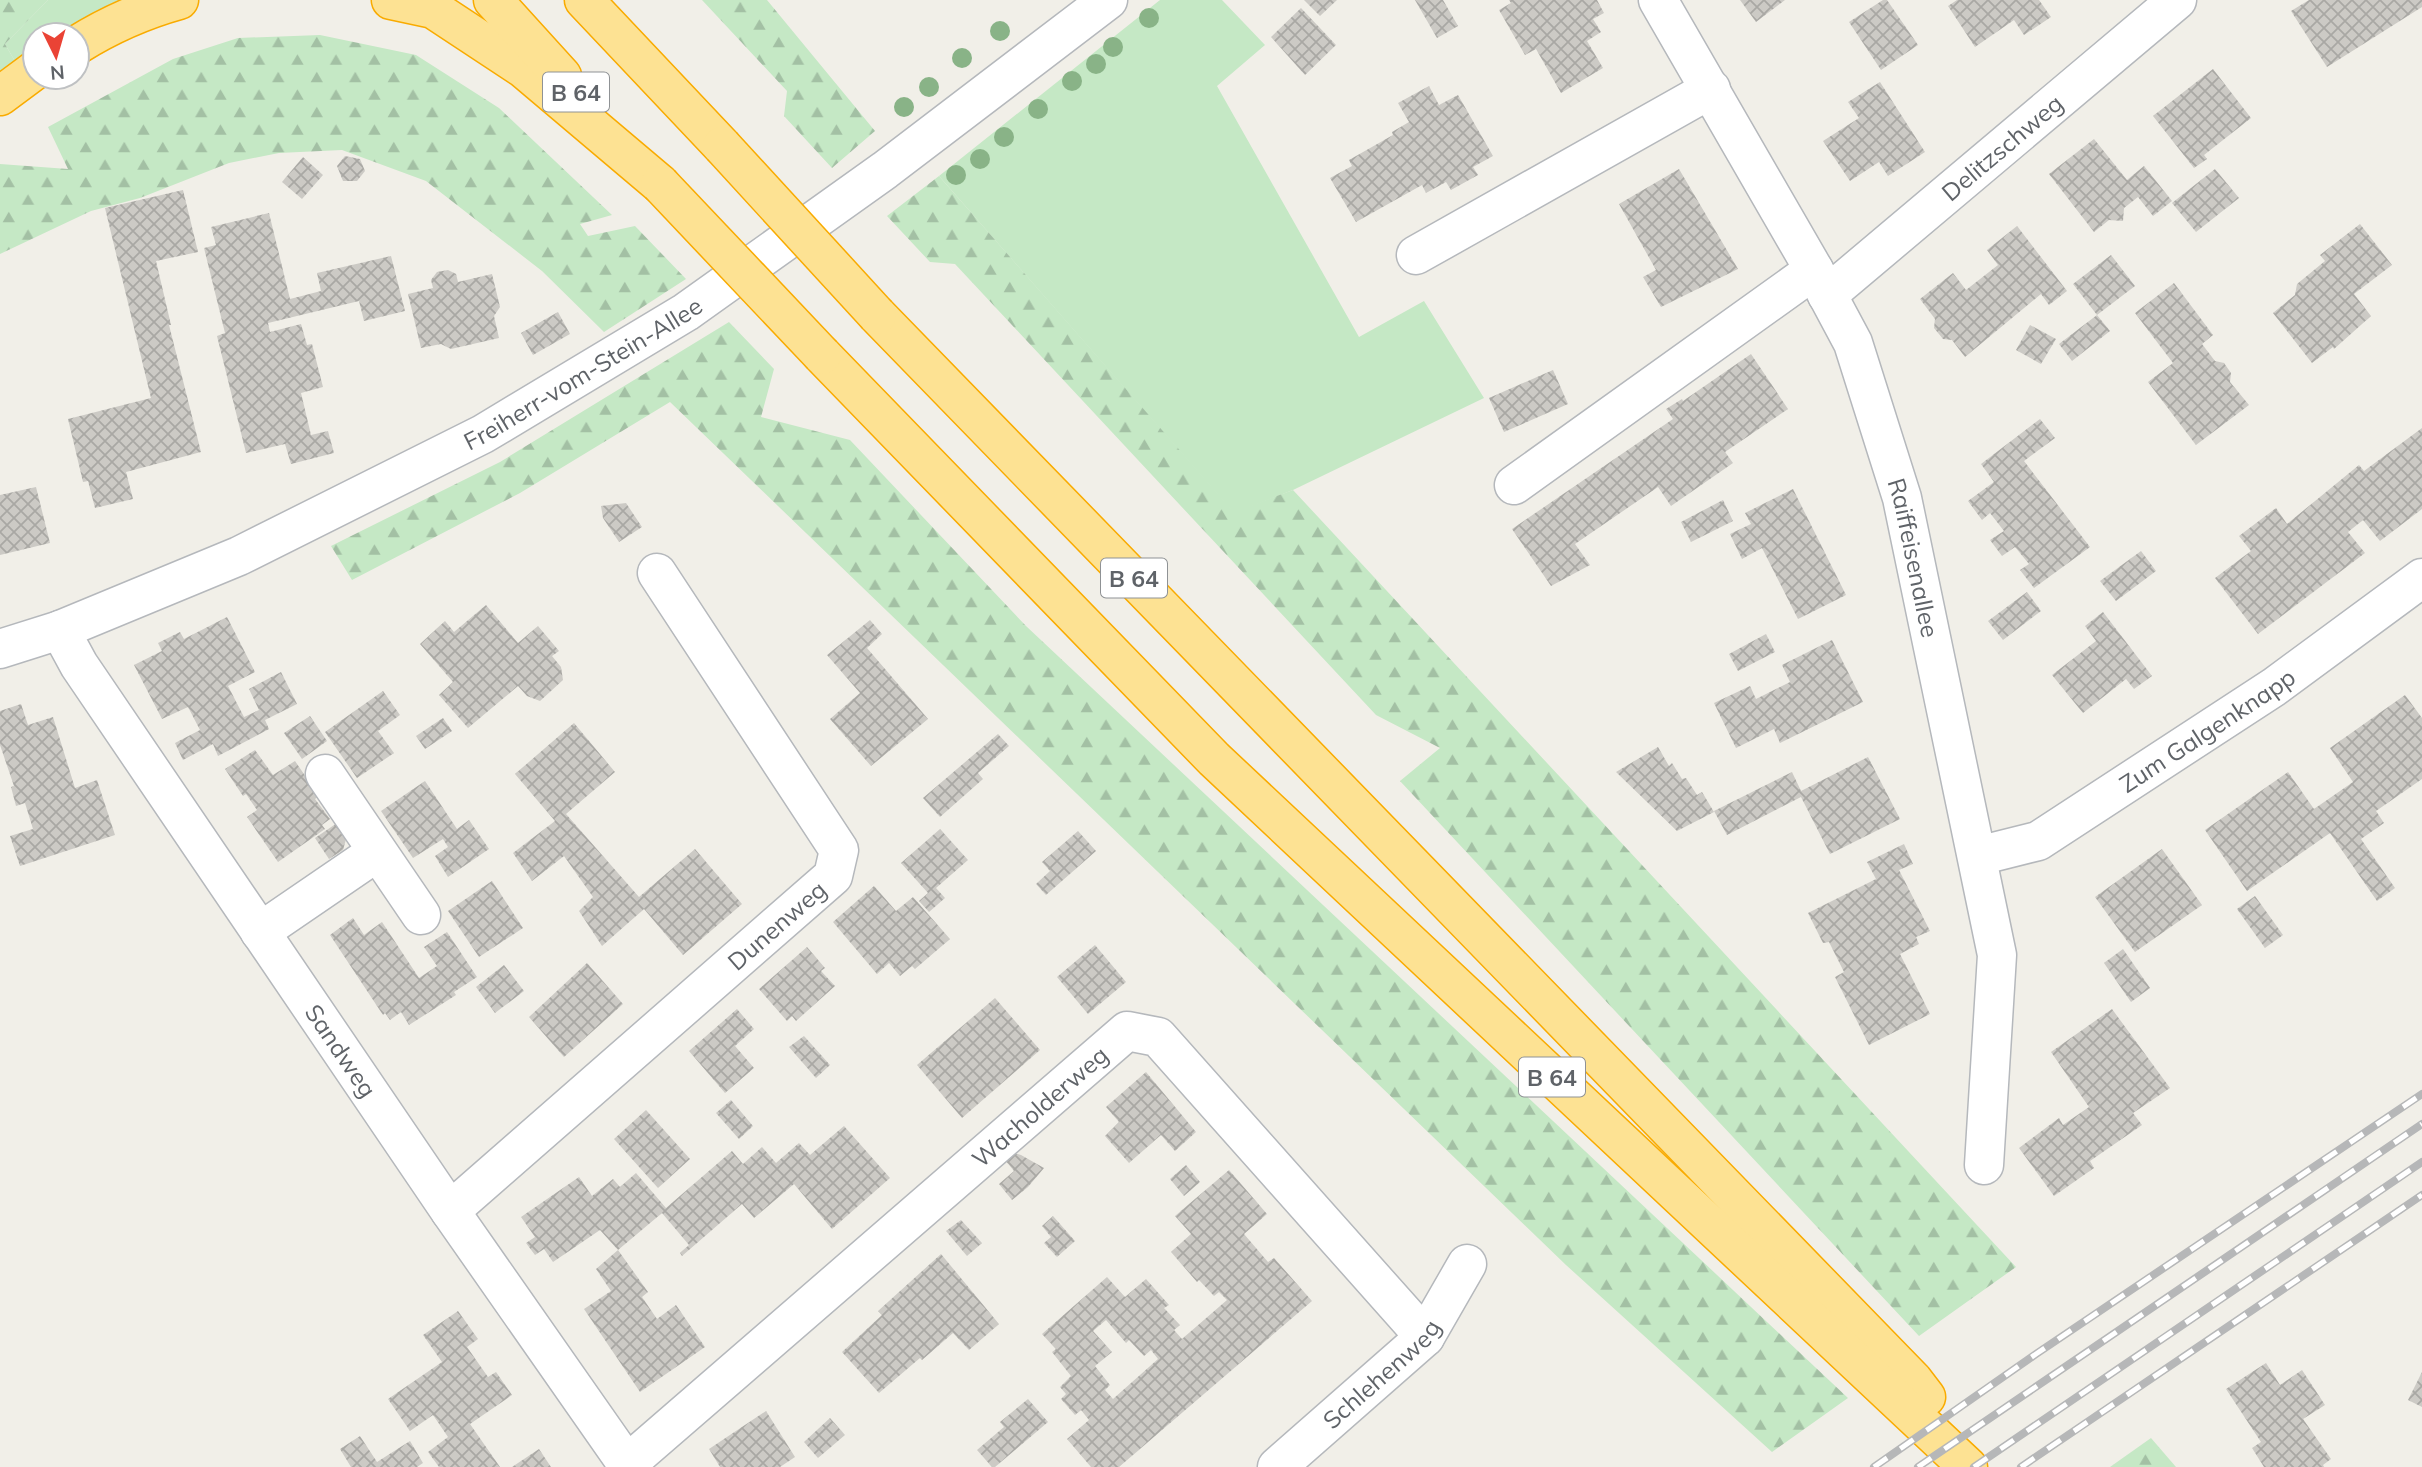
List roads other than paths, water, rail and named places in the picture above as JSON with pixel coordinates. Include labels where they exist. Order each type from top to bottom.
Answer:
[{"type":"highway","points":[[91,36],[153,8],[179,0]]},
{"type":"highway","points":[[391,0],[433,9],[524,69],[660,184]]},
{"type":"highway","name":"B 64","points":[[493,0],[660,184],[822,355],[1214,759],[1968,1467]]},
{"type":"highway","name":"B 64","points":[[584,0],[877,315],[1913,1380],[1981,1467]]},
{"type":"highway","points":[[0,96],[21,80]]},
{"type":"street","name":"Freiherr-vom-Stein-Allee","points":[[0,649],[60,630],[239,556],[495,427],[686,312],[885,170],[1108,0]]},
{"type":"street","name":"Raiffeisenallee","points":[[1658,0],[1821,282],[1853,343],[1902,498],[1997,955],[1984,1165]]},
{"type":"street","name":"Delitzschweg","points":[[1514,485],[1821,282],[2178,0]]},
{"type":"street","points":[[1416,255],[1711,89]]},
{"type":"street","name":"Dunenweg","points":[[450,1211],[833,876],[839,850],[657,573]]},
{"type":"street","name":"Zum Galgenknapp","points":[[1978,856],[2038,841],[2274,687],[2422,578]]},
{"type":"street","name":"Sandweg","points":[[60,630],[79,665],[260,932],[628,1466]]},
{"type":"street","points":[[325,774],[421,915]]},
{"type":"street","points":[[260,932],[377,852]]},
{"type":"street","name":"Wacholderweg","points":[[628,1466],[1127,1031],[1158,1037],[1425,1337]]},
{"type":"street","name":"Schlehenweg","points":[[1277,1467],[1425,1337],[1467,1264]]},
{"type":"railway","points":[[1874,1467],[2036,1354],[2422,1094]]},
{"type":"railway","points":[[1918,1467],[2422,1124]]},
{"type":"railway","points":[[1974,1467],[2422,1162]]},
{"type":"railway","points":[[2021,1467],[2422,1195]]}]
